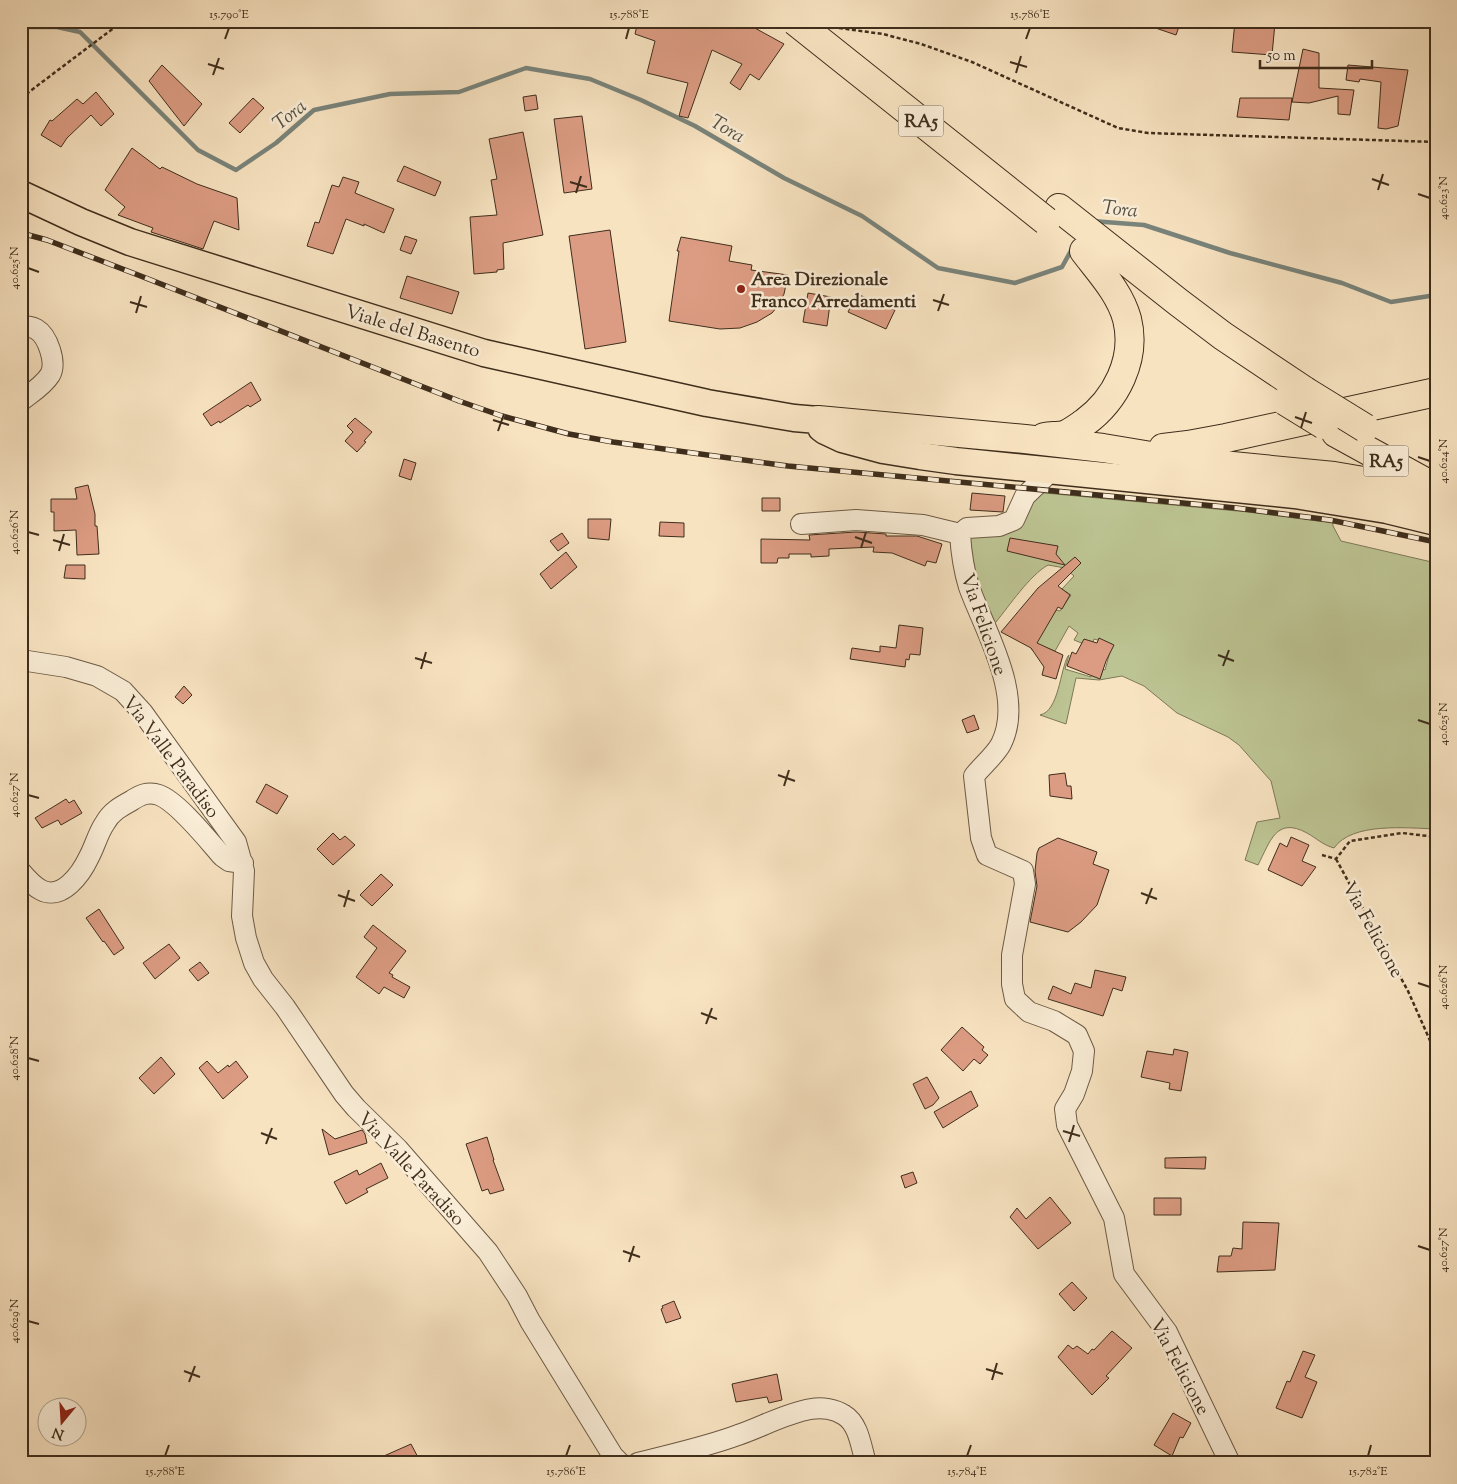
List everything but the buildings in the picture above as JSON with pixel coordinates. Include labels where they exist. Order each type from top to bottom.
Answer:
[{"type":"highway","name":"RA5","points":[[795,21],[1084,251],[1121,268]]},
{"type":"highway","name":"RA5","points":[[828,24],[1121,268],[1223,336],[1336,433],[1436,488]]},
{"type":"highway","points":[[1025,439],[1064,434],[1094,416],[1108,401],[1118,384],[1126,364],[1130,342],[1127,320],[1119,297],[1084,251]]},
{"type":"highway","points":[[1103,448],[1156,449],[1188,446],[1436,392]]},
{"type":"highway","name":"RA5","points":[[1295,396],[1365,428],[1436,468]]},
{"type":"highway","points":[[818,420],[1025,439],[1103,448],[1182,461],[1334,476],[1380,484],[1436,499]]},
{"type":"main road","name":"Viale del Basento","points":[[21,194],[130,242],[480,351],[707,403],[794,418],[818,420]]},
{"type":"main road","points":[[818,420],[821,428],[830,434],[883,450],[1045,477],[1295,495],[1387,510],[1436,522]]},
{"type":"street","points":[[21,326],[38,330],[49,344],[52,360],[51,373],[40,386],[21,401]]},
{"type":"street","points":[[801,524],[856,520],[923,524],[960,534],[967,528],[999,526],[1014,520],[1025,496],[1045,477]]},
{"type":"street","name":"Via Felicione","points":[[960,534],[968,585],[1004,675],[1008,708],[1007,726],[1001,745],[974,776],[974,787],[981,838],[988,855],[1023,871],[1025,884],[1012,954],[1012,984],[1015,999],[1029,1012],[1054,1021],[1077,1035],[1084,1051],[1082,1071],[1074,1094],[1065,1109],[1066,1124],[1114,1218],[1124,1274],[1167,1332],[1230,1463]]},
{"type":"street","name":"Via Valle Paradiso","points":[[21,660],[66,667],[97,676],[123,691],[143,713],[236,842],[244,871],[242,916],[246,938],[254,963],[263,979],[285,1006],[344,1094],[398,1148],[488,1252],[517,1296],[530,1321],[616,1460],[620,1463]]},
{"type":"street","name":"Via Valle Paradiso","points":[[21,872],[36,887],[45,892],[55,892],[66,887],[84,867],[104,824],[111,814],[120,806],[145,794],[159,795],[165,798],[180,810],[222,856],[229,861],[243,863]]},
{"type":"street","points":[[638,1463],[737,1436],[801,1412],[819,1408],[836,1411],[851,1420],[856,1427],[866,1463]]},
{"type":"path","points":[[21,98],[123,21]]},
{"type":"path","points":[[828,24],[884,34],[921,44],[972,62],[1118,128],[1148,133],[1436,142]]},
{"type":"path","points":[[1322,855],[1336,859],[1350,841],[1402,833],[1436,837]]},
{"type":"path","name":"Via Felicione","points":[[1336,859],[1408,991],[1436,1054]]},
{"type":"green space","points":[[1034,492],[1248,512],[1333,523],[1341,541],[1436,563],[1436,829],[1381,828],[1367,830],[1342,840],[1334,848],[1307,833],[1288,828],[1275,834],[1258,865],[1245,860],[1257,822],[1280,818],[1271,781],[1239,745],[1228,737],[1177,713],[1144,686],[1122,676],[1099,680],[1076,678],[1066,724],[1040,715],[1046,712],[1055,698],[1065,662],[1069,655],[1065,669],[1091,677],[1094,667],[1105,670],[1112,644],[1094,639],[1093,642],[1084,644],[1074,640],[1078,633],[1069,626],[1055,651],[1042,646],[1037,652],[1031,649],[1056,610],[1060,611],[1071,595],[1062,589],[1074,576],[1065,568],[1048,565],[1027,583],[996,622],[989,624],[962,534],[1003,530]]},
{"type":"waterway","name":"Tora","points":[[21,27],[57,27],[80,32],[198,150],[236,170],[276,143],[314,110],[390,94],[459,92],[526,68],[590,79],[641,100],[695,126],[784,178],[862,216],[938,268],[1015,283],[1062,267],[1073,247]]},
{"type":"waterway","name":"Tora","points":[[1092,221],[1144,225],[1230,253],[1342,283],[1391,302],[1436,295]]},
{"type":"railway","points":[[21,233],[47,240],[459,401],[502,416],[569,434],[613,442],[788,466],[1236,508],[1330,520],[1436,542]]},
{"type":"place","name":"Area Direzionale Franco Arredamenti","points":[[741,289]]}]
